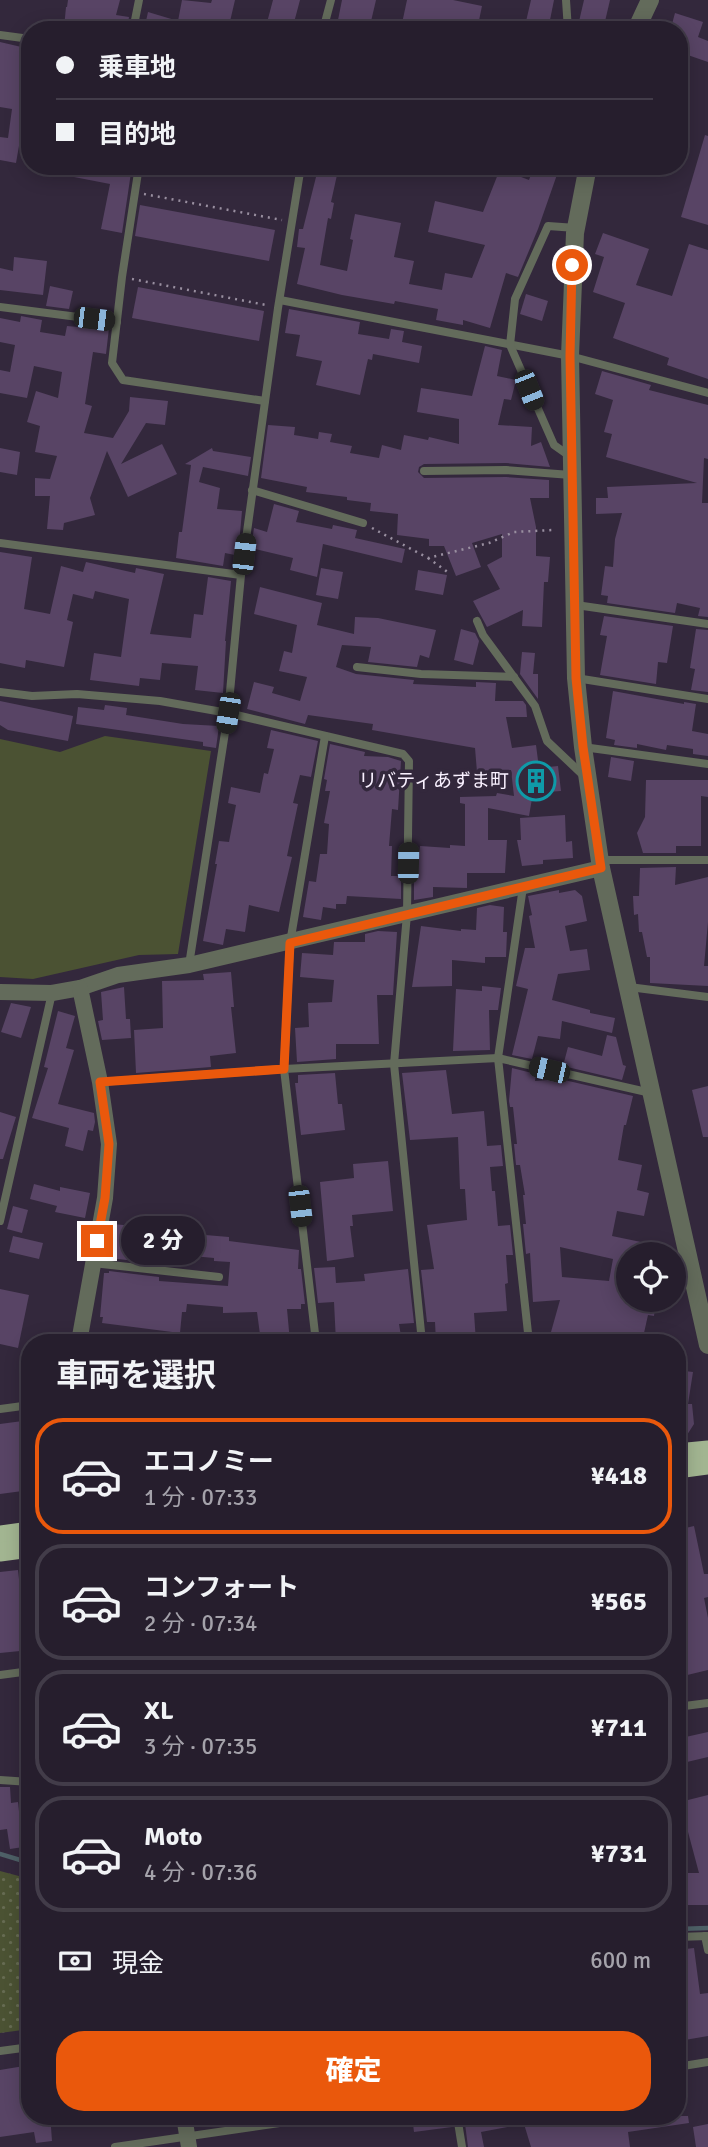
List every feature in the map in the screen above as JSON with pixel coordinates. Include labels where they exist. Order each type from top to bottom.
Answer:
[{"type":"highway","points":[[686,1452],[708,1450]]},
{"type":"highway","points":[[686,1468],[708,1465]]},
{"type":"highway","points":[[0,1535],[21,1532]]},
{"type":"highway","points":[[0,1552],[21,1549]]},
{"type":"street","points":[[640,21],[650,0]]},
{"type":"street","points":[[586,175],[572,265],[570,356],[576,678],[583,747],[600,864],[708,1345]]},
{"type":"street","points":[[0,992],[52,993],[80,988],[118,975],[189,965],[523,887],[600,864]]},
{"type":"street","points":[[80,988],[100,1082],[109,1144],[105,1198],[80,1334]]},
{"type":"lane","points":[[135,21],[139,0]]},
{"type":"lane","points":[[325,21],[331,0]]},
{"type":"lane","points":[[566,0],[567,21]]},
{"type":"lane","points":[[0,35],[21,38]]},
{"type":"lane","points":[[137,175],[112,363],[123,380],[265,401]]},
{"type":"lane","points":[[189,965],[228,713],[252,490],[300,175]]},
{"type":"lane","points":[[572,466],[554,445],[510,345],[515,299],[548,226],[576,228]]},
{"type":"lane","points":[[279,304],[570,356],[708,393]]},
{"type":"lane","points":[[0,307],[117,322]]},
{"type":"lane","points":[[424,471],[572,466]]},
{"type":"lane","points":[[252,490],[363,523]]},
{"type":"lane","points":[[0,543],[241,576]]},
{"type":"lane","points":[[576,605],[708,624]]},
{"type":"lane","points":[[477,621],[483,635],[535,706],[547,741],[588,780]]},
{"type":"lane","points":[[357,667],[421,674],[514,677]]},
{"type":"lane","points":[[576,678],[708,699]]},
{"type":"lane","points":[[0,692],[32,696],[77,694],[160,701],[228,713],[403,754],[410,761],[407,914],[394,1063],[421,1334]]},
{"type":"lane","points":[[315,1334],[284,1069],[290,943],[326,736]]},
{"type":"lane","points":[[583,747],[708,764]]},
{"type":"lane","points":[[600,864],[708,860]]},
{"type":"lane","points":[[523,887],[498,1058],[528,1334]]},
{"type":"lane","points":[[629,987],[708,997]]},
{"type":"lane","points":[[0,1222],[52,993]]},
{"type":"lane","points":[[100,1082],[498,1058],[651,1093]]},
{"type":"lane","points":[[93,1263],[219,1277]]},
{"type":"lane","points":[[0,1409],[21,1406]]},
{"type":"lane","points":[[0,1675],[21,1672]]},
{"type":"lane","points":[[686,1706],[708,1703]]},
{"type":"lane","points":[[0,1780],[21,1781]]},
{"type":"lane","points":[[686,1937],[707,1936],[708,1950]]},
{"type":"lane","points":[[0,2051],[21,2048]]},
{"type":"lane","points":[[686,2066],[708,2063]]},
{"type":"lane","points":[[114,2147],[188,2142],[280,2125]]},
{"type":"lane","points":[[459,2125],[463,2147]]},
{"type":"path","points":[[134,192],[291,222]]},
{"type":"path","points":[[122,277],[279,304]]},
{"type":"path","points":[[363,523],[428,558],[449,573]]},
{"type":"path","points":[[428,558],[489,543],[514,533],[552,530]]},
{"type":"green space","points":[[105,736],[211,751],[178,954],[139,955],[33,979],[0,977],[0,739],[60,752]]},
{"type":"green space","points":[[0,1871],[21,1877],[21,2030],[0,2033]]},
{"type":"building","points":[[68,0],[120,0],[116,15],[129,17],[128,21],[65,21]]},
{"type":"building","points":[[182,0],[211,3],[212,0],[235,0],[230,21],[178,21]]},
{"type":"building","points":[[273,0],[300,0],[294,21],[267,21]]},
{"type":"building","points":[[342,0],[376,0],[371,21],[338,21]]},
{"type":"building","points":[[407,0],[453,0],[482,6],[479,21],[402,21]]},
{"type":"building","points":[[531,0],[554,0],[550,21],[526,21]]},
{"type":"building","points":[[584,0],[610,0],[605,21],[579,21]]},
{"type":"building","points":[[148,12],[178,21],[146,21]]},
{"type":"building","points":[[675,13],[703,22],[698,37],[708,41],[708,62],[688,55],[688,21],[673,21]]},
{"type":"building","points":[[0,42],[21,47],[21,140],[16,163],[0,160],[0,137],[8,138],[12,109],[0,107]]},
{"type":"building","points":[[705,135],[708,136],[708,225],[681,217]]},
{"type":"building","points":[[131,175],[122,233],[101,229],[110,184],[74,177]]},
{"type":"building","points":[[306,175],[337,175],[331,202],[334,203],[331,219],[328,218],[320,265],[347,271],[355,214],[401,223],[394,257],[414,261],[409,284],[442,290],[445,273],[472,278],[485,245],[428,232],[435,201],[483,212],[498,175],[516,175],[529,180],[531,175],[557,175],[518,277],[506,273],[490,328],[463,320],[463,325],[436,320],[438,309],[342,295],[297,284],[305,248],[297,247],[299,229],[303,229],[316,177]]},
{"type":"building","points":[[140,205],[275,230],[269,261],[135,236]]},
{"type":"building","points":[[603,233],[649,249],[636,285],[672,296],[689,244],[708,250],[708,379],[667,365],[669,358],[613,338],[625,303],[593,292],[604,257],[595,254]]},
{"type":"building","points":[[14,257],[47,261],[43,295],[0,290],[0,268],[13,271]]},
{"type":"building","points":[[50,286],[73,291],[69,309],[46,306]]},
{"type":"building","points":[[138,287],[264,311],[259,341],[132,318]]},
{"type":"building","points":[[526,294],[548,301],[542,321],[520,314]]},
{"type":"building","points":[[289,309],[360,322],[358,334],[389,339],[391,329],[404,331],[402,342],[422,346],[419,363],[373,354],[372,360],[368,359],[360,395],[316,385],[322,361],[296,356],[300,335],[285,333]]},
{"type":"building","points":[[21,316],[42,320],[40,332],[65,336],[67,326],[109,328],[106,354],[93,352],[85,404],[92,406],[84,433],[113,438],[129,411],[130,397],[168,401],[165,425],[146,423],[121,464],[162,444],[177,474],[128,497],[107,451],[90,498],[95,515],[64,523],[63,530],[47,529],[50,496],[35,496],[35,478],[50,479],[57,456],[35,452],[40,426],[27,422],[36,391],[58,398],[62,372],[34,366],[27,398],[0,393],[0,370],[10,372],[15,345],[0,342],[0,318],[20,322]]},
{"type":"building","points":[[485,346],[502,350],[497,376],[516,380],[511,400],[504,399],[498,425],[532,427],[531,446],[541,442],[550,467],[506,463],[424,464],[419,467],[418,472],[424,478],[506,477],[549,480],[549,498],[530,498],[536,527],[536,556],[550,557],[548,582],[544,582],[542,627],[522,626],[523,610],[487,627],[473,601],[500,589],[487,565],[502,557],[502,534],[472,543],[481,567],[456,576],[444,546],[429,546],[429,539],[397,535],[398,514],[370,511],[371,503],[306,492],[307,487],[261,478],[268,425],[295,427],[294,435],[318,439],[319,432],[332,434],[330,442],[352,446],[350,453],[379,458],[382,445],[401,450],[404,435],[459,444],[459,419],[417,412],[421,388],[472,396]]},
{"type":"building","points":[[602,371],[651,385],[649,390],[708,405],[708,459],[704,458],[702,503],[708,503],[708,617],[698,616],[700,608],[677,603],[675,613],[607,603],[608,596],[601,595],[605,566],[613,567],[615,539],[622,513],[596,514],[596,498],[608,498],[607,487],[697,483],[606,457],[612,434],[604,432],[613,400],[595,394]]},
{"type":"building","points":[[0,448],[20,452],[17,475],[0,472]]},
{"type":"building","points":[[212,448],[213,451],[251,457],[248,476],[203,467],[199,482],[220,488],[217,509],[242,511],[239,545],[235,555],[225,553],[223,566],[176,558],[191,465],[185,464]]},
{"type":"building","points":[[274,504],[299,511],[296,522],[332,529],[333,525],[357,530],[355,538],[405,549],[402,563],[323,544],[317,577],[290,570],[293,558],[251,548],[254,528],[267,532]]},
{"type":"building","points":[[0,552],[32,557],[24,609],[50,614],[61,566],[83,572],[86,562],[135,573],[136,568],[164,574],[150,634],[191,638],[194,614],[203,615],[208,577],[231,581],[223,693],[195,690],[198,666],[162,663],[160,680],[140,678],[139,686],[90,680],[94,653],[121,657],[129,599],[95,591],[93,599],[73,594],[67,620],[73,622],[64,667],[26,660],[25,668],[0,663]]},
{"type":"building","points":[[321,568],[343,572],[338,599],[316,595]]},
{"type":"building","points":[[418,570],[447,575],[443,595],[415,590]]},
{"type":"building","points":[[260,587],[322,603],[317,625],[354,634],[355,617],[378,618],[436,630],[429,658],[420,655],[417,667],[368,662],[371,647],[342,645],[336,667],[356,674],[414,680],[413,684],[476,687],[476,682],[496,683],[495,701],[523,701],[527,717],[506,717],[512,748],[536,745],[539,768],[558,766],[561,791],[533,793],[529,816],[488,808],[488,840],[507,840],[505,873],[467,873],[467,888],[433,887],[433,897],[414,900],[414,876],[417,872],[420,846],[465,846],[465,804],[460,803],[460,797],[496,796],[497,793],[514,796],[511,770],[477,772],[475,748],[372,730],[373,724],[308,715],[305,724],[247,709],[254,682],[274,687],[272,693],[300,701],[307,677],[279,671],[284,651],[292,653],[297,625],[254,614]]},
{"type":"building","points":[[604,616],[673,626],[667,663],[658,662],[656,684],[600,675],[607,636],[600,635]]},
{"type":"building","points":[[461,629],[475,633],[479,641],[473,665],[454,660]]},
{"type":"building","points":[[696,629],[708,630],[708,692],[691,690],[695,669],[690,668]]},
{"type":"building","points":[[522,652],[535,653],[533,674],[538,674],[538,699],[520,674]]},
{"type":"building","points":[[613,691],[696,704],[692,731],[708,734],[708,756],[693,754],[693,749],[667,745],[666,750],[637,744],[637,748],[614,745],[615,740],[606,738]]},
{"type":"building","points":[[0,701],[73,716],[68,741],[8,730],[0,725]]},
{"type":"building","points":[[105,705],[127,708],[126,715],[183,724],[219,726],[216,748],[203,746],[203,742],[76,724],[78,707],[104,710]]},
{"type":"building","points":[[271,730],[318,741],[311,777],[300,775],[293,803],[298,804],[287,856],[292,857],[279,912],[249,905],[245,932],[226,929],[223,945],[203,941],[219,841],[229,842],[236,805],[228,803],[231,787],[260,793],[264,773],[268,774],[274,749],[267,748]]},
{"type":"building","points":[[330,744],[365,752],[364,756],[388,757],[401,761],[398,810],[392,809],[389,846],[392,846],[391,876],[401,876],[401,899],[347,896],[346,904],[336,904],[336,909],[323,907],[321,920],[303,917],[309,881],[316,882],[320,854],[327,854],[329,824],[324,823],[330,791],[325,791],[327,780],[324,779]]},
{"type":"building","points":[[611,757],[634,761],[631,781],[608,777]]},
{"type":"building","points":[[646,780],[708,780],[708,797],[701,796],[701,846],[676,846],[676,853],[643,853],[637,833],[645,817]]},
{"type":"building","points":[[565,815],[566,842],[572,841],[573,858],[543,860],[543,864],[522,866],[517,840],[521,840],[520,818]]},
{"type":"building","points":[[676,867],[675,885],[708,877],[704,966],[708,966],[708,986],[650,983],[650,957],[647,957],[642,932],[639,932],[638,914],[634,915],[633,896],[639,896],[640,868]]},
{"type":"building","points":[[559,890],[559,893],[575,890],[582,896],[587,921],[565,926],[570,951],[587,949],[590,970],[558,974],[552,1000],[615,1018],[612,1033],[562,1021],[560,1039],[538,1036],[532,1059],[512,1055],[528,989],[516,986],[525,948],[535,948],[528,896]]},
{"type":"building","points":[[490,905],[504,907],[506,957],[485,957],[485,963],[452,960],[452,986],[412,987],[421,926],[476,930],[477,908]]},
{"type":"building","points":[[378,931],[397,932],[393,995],[377,995],[379,1044],[336,1044],[336,1059],[297,1062],[295,1028],[309,1027],[308,1003],[332,1002],[334,980],[300,977],[302,953],[333,955],[334,942],[365,942],[365,934]]},
{"type":"building","points":[[231,972],[234,1007],[231,1007],[236,1053],[210,1056],[211,1067],[136,1073],[134,1030],[163,1028],[162,981],[204,980],[203,974]]},
{"type":"building","points":[[482,986],[501,988],[498,1010],[489,1010],[490,1050],[453,1051],[456,989],[482,991]]},
{"type":"building","points":[[124,987],[126,1019],[130,1019],[131,1038],[102,1040],[98,1021],[103,1020],[101,992]]},
{"type":"building","points":[[11,1003],[31,1007],[21,1038],[1,1032]]},
{"type":"building","points":[[58,1011],[75,1016],[66,1048],[74,1050],[58,1104],[94,1113],[93,1131],[88,1130],[83,1151],[65,1146],[69,1128],[32,1118],[48,1068],[44,1067]]},
{"type":"building","points":[[607,1035],[616,1037],[623,1065],[626,1066],[622,1080],[563,1066],[568,1047],[602,1056]]},
{"type":"building","points":[[512,1068],[536,1074],[535,1081],[560,1079],[633,1096],[624,1125],[618,1160],[642,1165],[637,1190],[649,1193],[644,1216],[617,1211],[612,1236],[641,1242],[616,1242],[616,1312],[654,1312],[654,1316],[648,1315],[644,1334],[555,1334],[551,1332],[560,1300],[533,1302],[530,1253],[526,1254],[523,1224],[526,1224],[525,1195],[520,1165],[516,1165],[513,1107],[510,1107],[509,1101]],"holes":[[[560,1247],[613,1259],[609,1281],[562,1277]]]},
{"type":"building","points":[[446,1070],[452,1114],[484,1111],[487,1146],[501,1145],[503,1166],[490,1167],[498,1226],[510,1225],[513,1255],[506,1255],[507,1311],[474,1313],[475,1334],[436,1334],[435,1322],[427,1322],[421,1270],[434,1269],[427,1225],[467,1220],[465,1189],[460,1189],[458,1137],[410,1140],[402,1073]]},
{"type":"building","points":[[335,1073],[338,1104],[342,1104],[345,1130],[301,1135],[295,1083],[298,1083],[298,1075]]},
{"type":"building","points":[[708,1086],[708,1137],[703,1137],[692,1090]]},
{"type":"building","points":[[0,1112],[16,1117],[3,1159],[0,1159]]},
{"type":"building","points":[[388,1161],[393,1211],[352,1215],[353,1226],[350,1226],[354,1257],[327,1261],[320,1182],[354,1178],[353,1164]]},
{"type":"building","points":[[34,1184],[60,1191],[60,1187],[90,1193],[85,1218],[55,1212],[57,1206],[30,1199]]},
{"type":"building","points":[[13,1206],[28,1210],[22,1233],[7,1229]]},
{"type":"building","points":[[112,1224],[229,1237],[229,1241],[299,1250],[298,1269],[301,1269],[305,1304],[301,1304],[301,1309],[287,1309],[289,1334],[260,1334],[257,1312],[223,1313],[223,1307],[187,1304],[186,1312],[182,1312],[180,1333],[102,1323],[103,1317],[100,1317],[104,1273],[109,1271],[159,1277],[159,1281],[228,1286],[230,1262],[214,1261],[214,1258],[160,1253],[160,1264],[110,1258]]},
{"type":"building","points":[[13,1236],[43,1243],[39,1259],[9,1252]]},
{"type":"building","points":[[335,1267],[336,1283],[365,1281],[364,1274],[408,1269],[414,1323],[399,1324],[401,1334],[336,1334],[334,1302],[318,1303],[314,1268]]},
{"type":"building","points":[[0,1289],[29,1295],[18,1348],[0,1344]]},
{"type":"building","points":[[686,1371],[693,1372],[688,1404],[692,1404],[694,1424],[687,1435]]},
{"type":"building","points":[[21,1421],[21,1491],[0,1494],[0,1424]]},
{"type":"building","points":[[694,1526],[704,1574],[708,1574],[708,1597],[704,1598],[708,1618],[708,1670],[686,1675],[686,1528]]},
{"type":"building","points":[[18,1570],[21,1588],[21,1651],[0,1653],[0,1572]]},
{"type":"building","points":[[708,1732],[708,1757],[687,1762],[686,1737]]},
{"type":"building","points":[[0,1787],[10,1787],[11,1803],[18,1802],[21,1847],[10,1849],[7,1829],[0,1830]]},
{"type":"building","points":[[708,1795],[708,1905],[686,1905],[686,1873],[699,1873],[686,1824],[686,1800]]},
{"type":"building","points":[[694,1948],[700,1994],[708,1993],[708,2036],[686,2040],[686,1949]]},
{"type":"building","points":[[21,2066],[21,2125],[70,2125],[51,2127],[52,2141],[36,2143],[34,2132],[0,2137],[0,2070]]},
{"type":"building","points":[[708,2124],[708,2147],[696,2147],[693,2127]]},
{"type":"building","points":[[413,2125],[452,2125],[452,2127],[414,2132]]},
{"type":"building","points":[[465,2125],[519,2125],[481,2132],[484,2147],[468,2147]]},
{"type":"building","points":[[524,2125],[675,2125],[628,2132],[630,2147],[531,2147]]},
{"type":"waterway","points":[[0,1854],[21,1860]]},
{"type":"waterway","points":[[686,1929],[708,1928]]},
{"type":"place","name":"リバティあずま町","points":[[536,781]]},
{"type":"route","points":[[97,1241],[105,1198],[109,1144],[100,1082],[284,1069],[290,943],[601,868],[576,678],[570,356],[572,265]]}]
